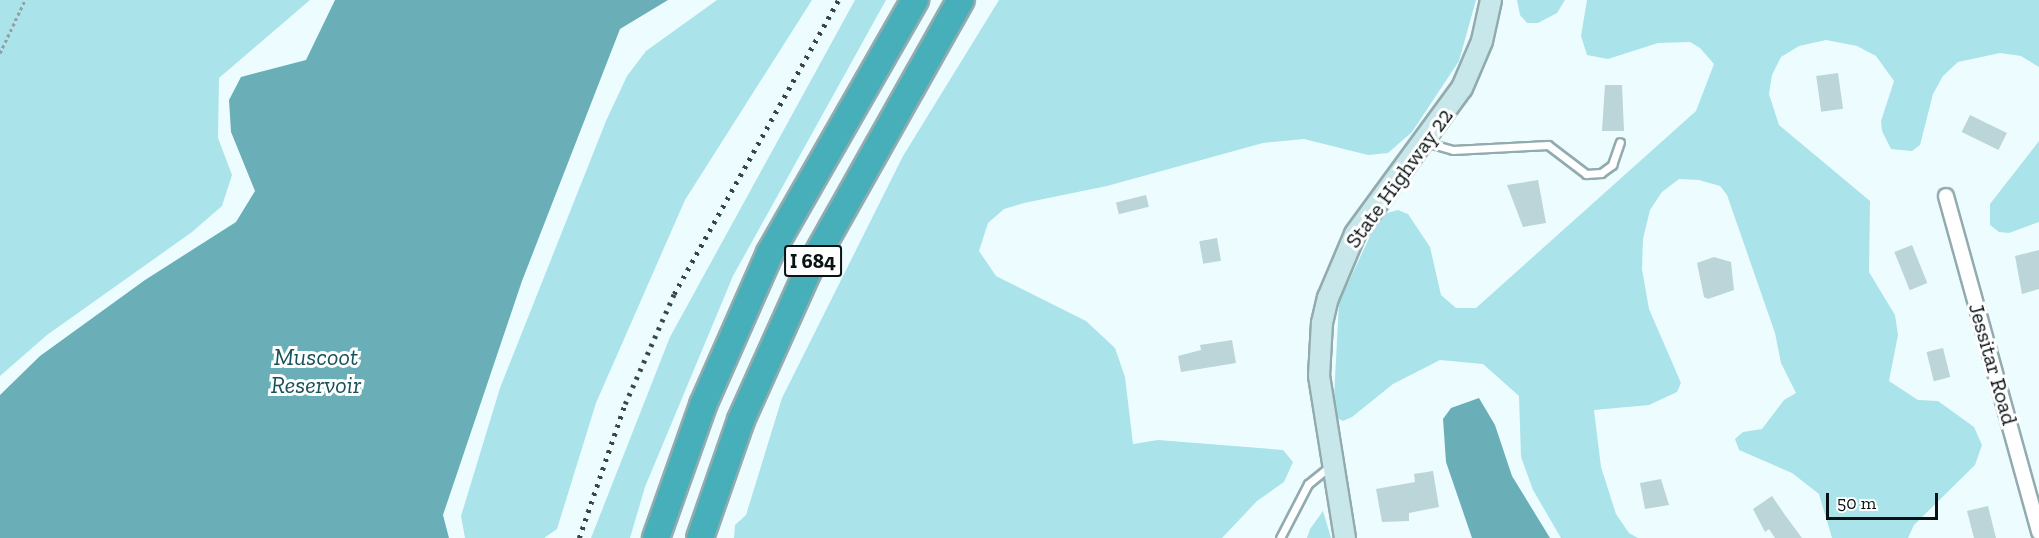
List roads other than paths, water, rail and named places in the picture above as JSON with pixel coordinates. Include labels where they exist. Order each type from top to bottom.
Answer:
[{"type":"highway","name":"I 684","points":[[656,538],[703,405],[770,252],[915,0]]},
{"type":"highway","name":"I 684","points":[[700,538],[741,420],[803,282],[961,0]]},
{"type":"main road","name":"State Highway 22","points":[[1345,538],[1319,376],[1322,322],[1328,298],[1356,234],[1448,112],[1474,65],[1491,0]]},
{"type":"street","name":"Jessitar Road","points":[[1946,196],[2039,532]]},
{"type":"lane","points":[[1425,142],[1454,150],[1548,144],[1586,174],[1601,173],[1612,165],[1620,142]]},
{"type":"lane","points":[[1280,538],[1308,484],[1332,465]]},
{"type":"water","name":"Muscoot Reservoir","points":[[335,0],[668,0],[620,29],[522,281],[443,515],[449,538],[0,538],[0,395],[40,356],[145,280],[236,222],[255,191],[231,132],[229,100],[241,77],[306,60]]},
{"type":"water","points":[[1479,398],[1495,425],[1512,476],[1550,538],[1472,538],[1446,462],[1443,419],[1451,408]]},
{"type":"railway","points":[[579,538],[625,404],[674,294],[838,0]]}]
